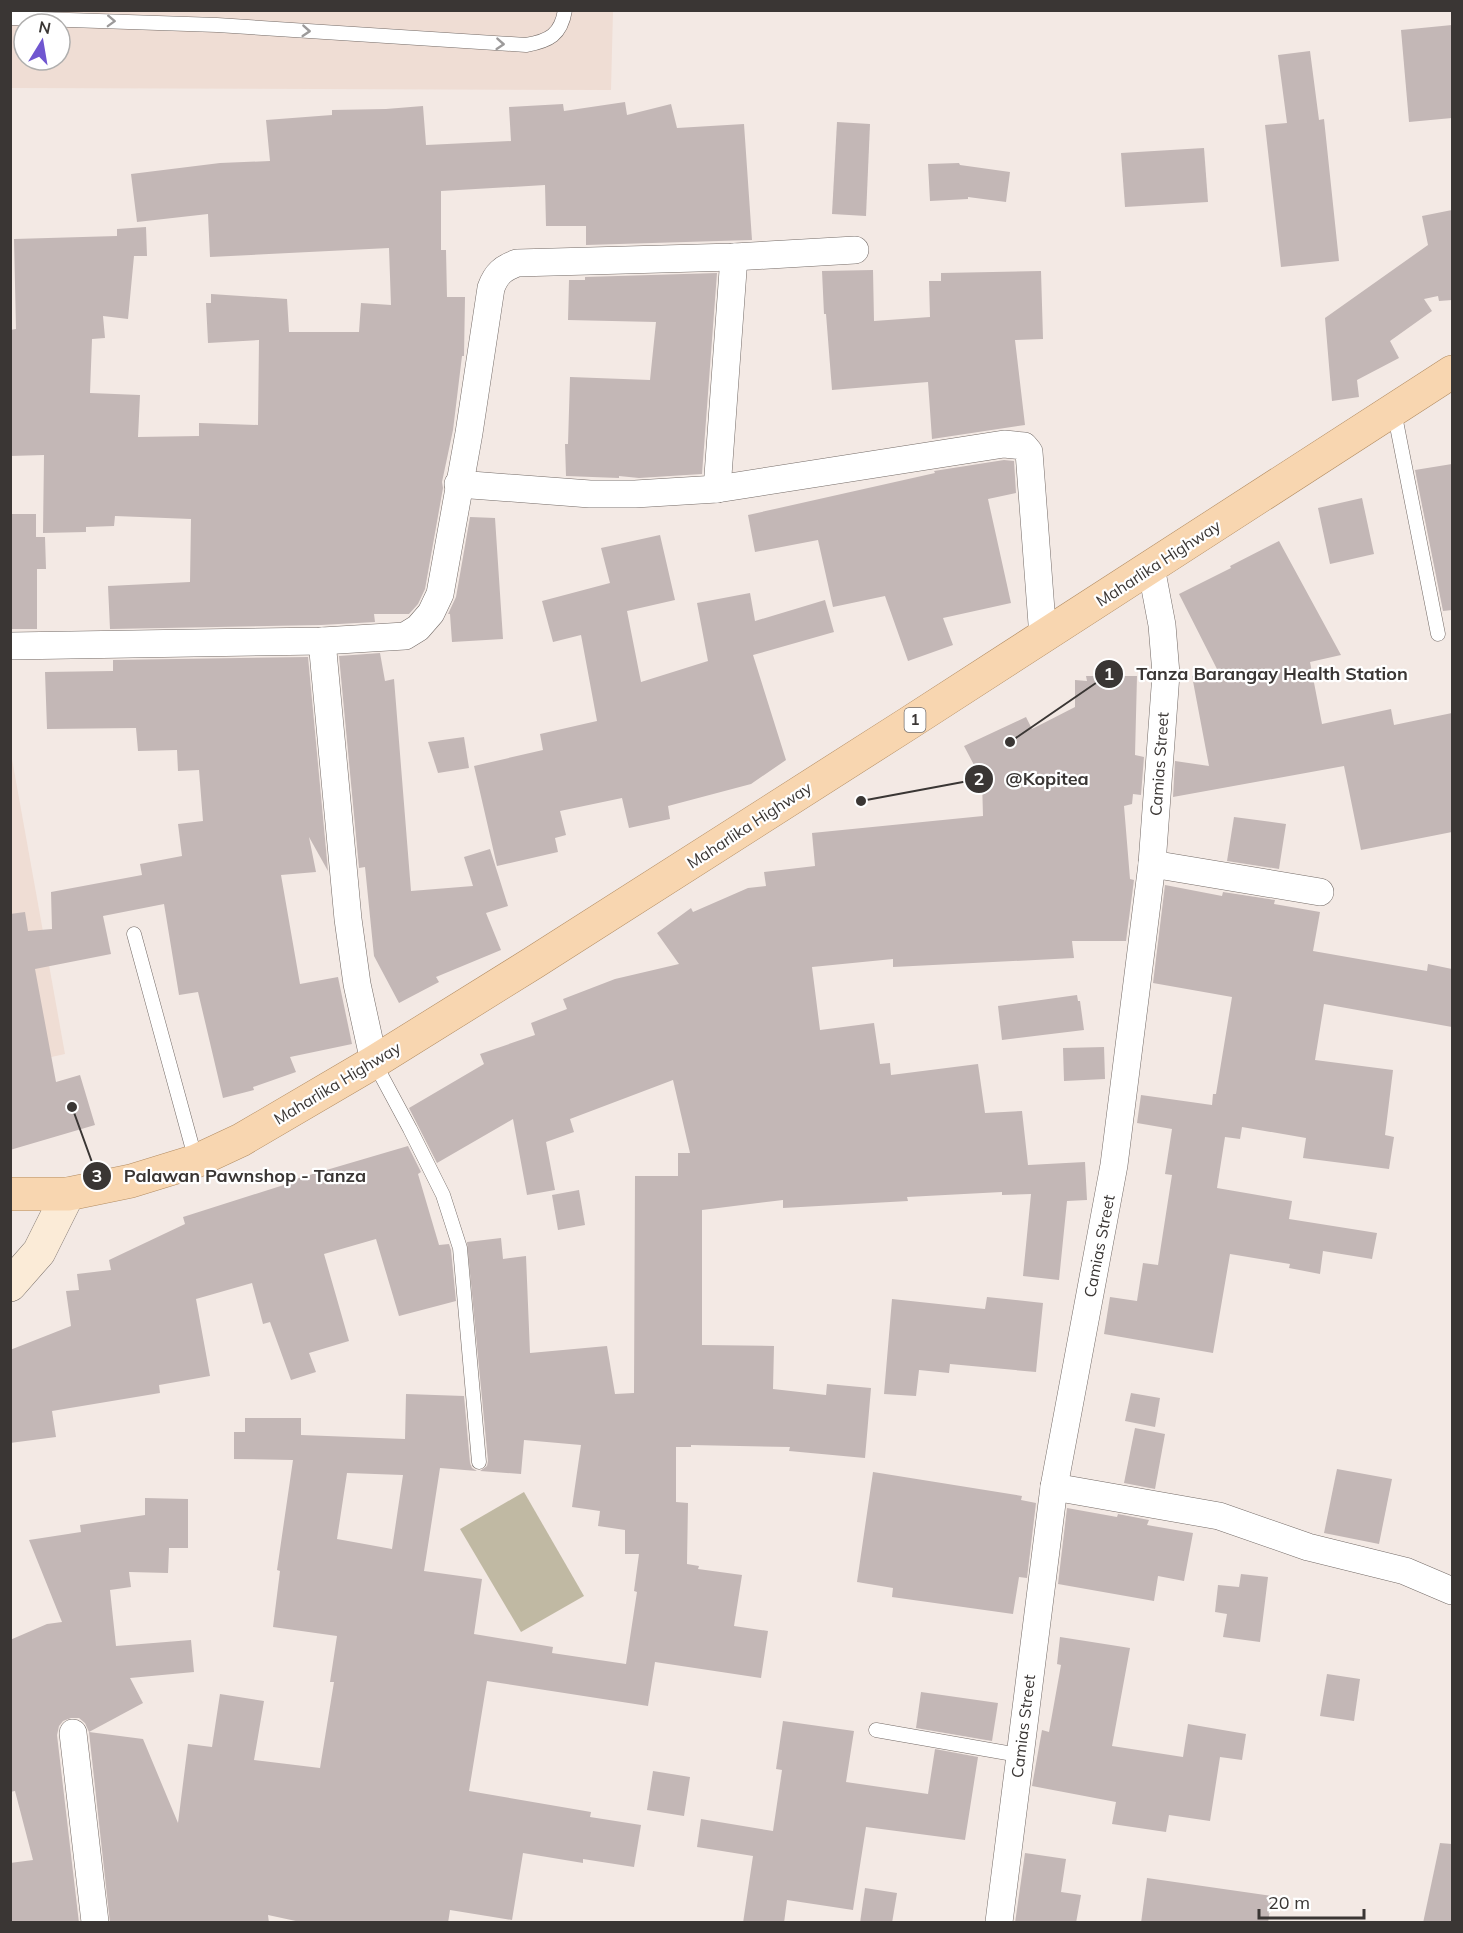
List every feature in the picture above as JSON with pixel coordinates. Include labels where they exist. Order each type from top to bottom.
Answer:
[{"type":"main road","name":"Maharlika Highway","points":[[10,1194],[68,1194],[131,1181],[196,1161],[242,1140],[374,1062],[523,969],[1452,372]]},
{"type":"main road","points":[[10,1285],[39,1252],[68,1194]]},
{"type":"street","points":[[10,646],[322,641],[405,636],[418,628],[430,613],[440,594],[469,433],[491,288],[495,277],[504,268],[517,263],[734,257],[855,250]]},
{"type":"street","points":[[717,489],[734,257]]},
{"type":"street","points":[[458,484],[590,494],[717,489],[1004,444],[1024,446],[1029,452],[1042,637]]},
{"type":"street","name":"Camias Street","points":[[999,1923],[1054,1487],[1114,1166],[1152,864],[1166,674],[1162,625],[1150,567]]},
{"type":"street","points":[[322,641],[348,919],[357,984],[374,1062]]},
{"type":"street","points":[[1152,864],[1320,892]]},
{"type":"street","points":[[1054,1487],[1219,1516],[1308,1547],[1405,1571],[1452,1591]]},
{"type":"street","points":[[73,1733],[94,1923]]},
{"type":"lane","points":[[217,25],[218,10]]},
{"type":"lane","points":[[10,18],[217,25],[526,45],[544,42],[555,34],[564,20],[565,10]]},
{"type":"lane","points":[[1394,411],[1438,634]]},
{"type":"lane","points":[[134,934],[196,1161]]},
{"type":"lane","points":[[374,1062],[443,1195],[460,1248],[479,1462]]},
{"type":"lane","points":[[876,1730],[1019,1755]]},
{"type":"shaded area","points":[[11,11],[613,11],[611,90],[11,88]]},
{"type":"shaded area","points":[[10,748],[65,1054],[11,1066],[10,1066]]},
{"type":"shaded area","points":[[524,1492],[584,1596],[521,1632],[460,1529]]},
{"type":"building","points":[[1452,25],[1452,118],[1409,122],[1401,30]]},
{"type":"building","points":[[1310,51],[1319,120],[1324,119],[1339,261],[1281,267],[1265,125],[1287,123],[1278,55]]},
{"type":"building","points":[[625,102],[627,115],[671,104],[677,128],[744,124],[752,240],[586,245],[586,226],[546,226],[545,185],[441,191],[441,250],[446,250],[447,297],[465,297],[464,356],[462,356],[453,430],[442,482],[443,488],[425,589],[418,604],[409,614],[374,614],[375,622],[321,625],[110,629],[108,586],[190,582],[191,519],[115,516],[114,526],[86,527],[86,532],[43,533],[44,455],[10,456],[10,330],[16,329],[14,239],[117,236],[117,229],[146,227],[147,256],[134,256],[128,319],[103,316],[105,338],[92,339],[90,393],[140,395],[138,437],[199,436],[199,423],[258,425],[259,340],[208,343],[206,303],[211,303],[211,294],[287,299],[289,332],[359,332],[361,303],[391,305],[389,248],[210,257],[208,214],[137,222],[131,174],[220,163],[270,161],[266,120],[332,115],[332,110],[423,106],[426,145],[511,141],[509,107],[563,104],[564,111]]},
{"type":"building","points":[[837,122],[870,124],[866,216],[832,214]]},
{"type":"building","points":[[1204,148],[1208,202],[1125,207],[1121,153]]},
{"type":"building","points":[[959,163],[1010,172],[1006,202],[968,197],[968,199],[930,201],[928,164]]},
{"type":"building","points":[[1452,210],[1452,300],[1439,301],[1438,296],[1424,299],[1432,311],[1390,341],[1399,358],[1357,380],[1359,397],[1332,401],[1325,318],[1428,245],[1422,216]]},
{"type":"building","points":[[873,270],[874,321],[930,317],[929,281],[941,281],[941,273],[1041,271],[1043,339],[1015,340],[1025,425],[932,439],[928,382],[832,390],[822,271]]},
{"type":"building","points":[[717,273],[702,474],[639,478],[566,476],[565,444],[568,444],[570,377],[650,380],[656,322],[568,320],[569,280],[585,280],[585,277]]},
{"type":"building","points":[[1004,460],[1014,461],[1016,493],[988,499],[1011,603],[943,618],[953,645],[908,661],[885,596],[833,607],[818,540],[755,552],[748,515],[935,473],[934,471]]},
{"type":"building","points":[[1452,464],[1452,610],[1443,611],[1415,470]]},
{"type":"building","points":[[1362,498],[1374,554],[1330,564],[1318,508]]},
{"type":"building","points":[[10,514],[36,514],[36,537],[45,537],[46,569],[37,569],[37,629],[10,629]]},
{"type":"building","points":[[470,517],[495,518],[503,639],[452,642],[450,614],[448,614],[456,597]]},
{"type":"building","points":[[660,535],[675,600],[627,611],[641,682],[708,661],[697,603],[750,593],[755,621],[825,600],[834,632],[753,655],[786,760],[751,784],[668,806],[670,819],[629,828],[622,798],[560,811],[566,835],[555,838],[558,852],[497,866],[474,766],[543,750],[540,734],[597,721],[581,635],[553,642],[542,601],[610,583],[601,548]]},
{"type":"building","points":[[1279,541],[1341,655],[1310,662],[1322,724],[1391,709],[1394,725],[1452,713],[1452,832],[1361,850],[1344,766],[1173,797],[1175,761],[1209,766],[1192,676],[1218,671],[1179,594]]},
{"type":"building","points":[[380,653],[385,681],[394,679],[411,891],[473,886],[464,857],[490,849],[508,906],[486,913],[501,950],[436,977],[439,982],[399,1003],[374,956],[365,867],[359,868],[339,656]]},
{"type":"building","points":[[308,657],[328,871],[309,837],[316,872],[281,875],[300,984],[338,977],[352,1044],[290,1057],[296,1072],[253,1087],[254,1090],[223,1098],[198,992],[179,995],[164,904],[103,916],[111,954],[35,969],[56,1082],[80,1075],[95,1125],[10,1150],[10,914],[25,912],[28,931],[52,929],[51,892],[142,875],[140,864],[182,856],[178,824],[203,821],[199,770],[178,771],[177,750],[138,751],[136,728],[47,729],[45,672],[113,671],[113,660]]},
{"type":"building","points":[[1086,676],[1137,676],[1135,755],[1144,757],[1141,795],[1133,794],[1132,804],[1124,806],[1130,879],[1134,880],[1126,941],[1072,941],[1074,958],[893,967],[893,959],[812,967],[820,1030],[874,1023],[880,1064],[890,1063],[891,1075],[978,1064],[985,1113],[1022,1111],[1028,1165],[1085,1162],[1087,1200],[1067,1201],[1059,1280],[1023,1276],[1031,1194],[1002,1195],[1002,1192],[907,1197],[908,1201],[783,1208],[783,1200],[702,1210],[702,1345],[774,1346],[773,1389],[826,1395],[827,1384],[871,1388],[865,1458],[789,1451],[790,1447],[691,1445],[691,1447],[676,1447],[676,1502],[688,1503],[687,1564],[699,1566],[698,1569],[742,1575],[734,1626],[768,1631],[761,1678],[655,1662],[648,1706],[487,1681],[469,1791],[591,1812],[590,1817],[641,1825],[634,1867],[583,1859],[583,1863],[523,1853],[512,1920],[450,1910],[448,1923],[305,1923],[268,1915],[269,1923],[110,1923],[89,1732],[143,1739],[178,1823],[188,1744],[212,1747],[220,1694],[264,1701],[254,1760],[320,1768],[334,1682],[330,1682],[337,1636],[273,1627],[280,1571],[277,1570],[293,1460],[234,1459],[234,1432],[245,1432],[245,1418],[301,1418],[301,1435],[405,1439],[406,1394],[464,1396],[470,1463],[477,1471],[440,1468],[424,1571],[482,1579],[474,1634],[553,1647],[552,1653],[626,1664],[637,1592],[634,1591],[639,1554],[625,1554],[625,1530],[598,1526],[600,1511],[572,1507],[581,1445],[524,1440],[521,1474],[480,1471],[487,1466],[488,1461],[467,1242],[501,1238],[503,1259],[526,1256],[530,1353],[607,1346],[615,1394],[634,1393],[635,1176],[678,1176],[678,1153],[690,1153],[673,1080],[570,1119],[574,1132],[546,1142],[555,1190],[527,1195],[513,1119],[437,1163],[409,1108],[484,1064],[480,1054],[535,1035],[531,1023],[567,1009],[563,999],[615,979],[679,964],[657,933],[691,908],[693,912],[748,888],[766,886],[764,872],[815,866],[812,833],[983,816],[982,780],[964,746],[1026,717],[1032,729],[1075,707],[1075,680],[1087,681]],"holes":[[[347,1473],[403,1475],[392,1549],[337,1539]]]},
{"type":"building","points":[[464,737],[469,768],[438,773],[428,742]]},
{"type":"building","points":[[1234,817],[1286,824],[1279,869],[1227,861]]},
{"type":"building","points":[[1165,885],[1222,896],[1223,892],[1275,900],[1274,904],[1320,912],[1313,951],[1427,971],[1428,964],[1452,969],[1452,1027],[1324,1004],[1315,1060],[1393,1070],[1385,1135],[1394,1137],[1389,1169],[1303,1158],[1306,1138],[1242,1127],[1240,1139],[1225,1137],[1217,1188],[1292,1201],[1289,1219],[1377,1233],[1372,1259],[1323,1251],[1320,1274],[1289,1268],[1290,1264],[1230,1254],[1213,1353],[1104,1334],[1110,1297],[1137,1301],[1143,1263],[1158,1265],[1172,1175],[1165,1174],[1172,1129],[1137,1123],[1141,1095],[1212,1105],[1213,1094],[1216,1094],[1232,997],[1153,983]]},
{"type":"building","points":[[1077,995],[1084,1030],[1002,1040],[998,1006]]},
{"type":"building","points":[[1104,1047],[1105,1079],[1064,1081],[1063,1048]]},
{"type":"building","points":[[408,1146],[421,1172],[418,1174],[439,1245],[449,1244],[451,1250],[456,1301],[399,1316],[376,1239],[324,1254],[349,1341],[309,1353],[316,1372],[291,1380],[270,1322],[263,1324],[252,1283],[196,1299],[210,1376],[159,1385],[160,1393],[52,1411],[56,1437],[10,1443],[10,1350],[71,1326],[66,1291],[79,1290],[77,1274],[111,1270],[109,1260],[185,1224],[183,1217],[290,1183],[289,1181]]},
{"type":"building","points":[[579,1190],[585,1225],[558,1230],[552,1195]]},
{"type":"building","points":[[987,1297],[1043,1303],[1036,1372],[950,1364],[949,1373],[919,1370],[916,1396],[884,1394],[892,1299],[985,1309]]},
{"type":"building","points":[[1131,1393],[1160,1398],[1155,1427],[1125,1421]]},
{"type":"building","points":[[1135,1428],[1165,1434],[1155,1489],[1124,1483]]},
{"type":"building","points":[[1337,1469],[1392,1479],[1379,1544],[1324,1533]]},
{"type":"building","points":[[873,1472],[1022,1496],[1021,1500],[1036,1503],[1027,1578],[1019,1577],[1013,1614],[892,1597],[893,1588],[857,1582]]},
{"type":"building","points":[[145,1498],[188,1499],[188,1548],[169,1548],[168,1573],[129,1572],[131,1587],[110,1590],[116,1646],[191,1640],[194,1672],[130,1678],[143,1703],[89,1732],[85,1723],[79,1718],[63,1721],[59,1726],[57,1735],[79,1923],[10,1923],[10,1863],[33,1860],[15,1791],[10,1792],[10,1640],[47,1624],[62,1622],[29,1540],[81,1532],[80,1525],[145,1515]]},
{"type":"building","points":[[1067,1508],[1149,1520],[1147,1525],[1193,1533],[1184,1581],[1158,1576],[1154,1601],[1058,1584]]},
{"type":"building","points":[[1241,1574],[1268,1577],[1260,1642],[1223,1637],[1227,1614],[1215,1612],[1218,1585],[1239,1587]]},
{"type":"building","points":[[1060,1637],[1130,1648],[1112,1746],[1183,1757],[1188,1724],[1246,1734],[1242,1760],[1220,1757],[1210,1821],[1169,1815],[1166,1832],[1112,1824],[1116,1802],[1032,1786],[1042,1730],[1049,1732],[1061,1665],[1057,1664]]},
{"type":"building","points":[[1327,1674],[1360,1679],[1354,1721],[1320,1716]]},
{"type":"building","points":[[921,1692],[998,1703],[992,1741],[916,1728]]},
{"type":"building","points":[[783,1721],[854,1731],[846,1782],[928,1794],[935,1749],[978,1757],[965,1840],[866,1827],[853,1910],[787,1900],[784,1923],[743,1923],[753,1856],[697,1847],[701,1819],[773,1831],[782,1770],[776,1769]]},
{"type":"building","points":[[653,1771],[690,1777],[684,1816],[647,1810]]},
{"type":"building","points":[[1440,1843],[1452,1844],[1452,1923],[1423,1923]]},
{"type":"building","points":[[1025,1853],[1066,1859],[1061,1892],[1081,1895],[1076,1923],[1015,1923]]},
{"type":"building","points":[[1147,1878],[1272,1896],[1268,1923],[1141,1923]]},
{"type":"building","points":[[865,1888],[897,1893],[892,1923],[860,1923]]},
{"type":"place","name":"Tanza Barangay Health Station","points":[[1010,742]]},
{"type":"place","name":"@Kopitea","points":[[861,801]]},
{"type":"place","name":"Palawan Pawnshop - Tanza","points":[[72,1107]]}]
